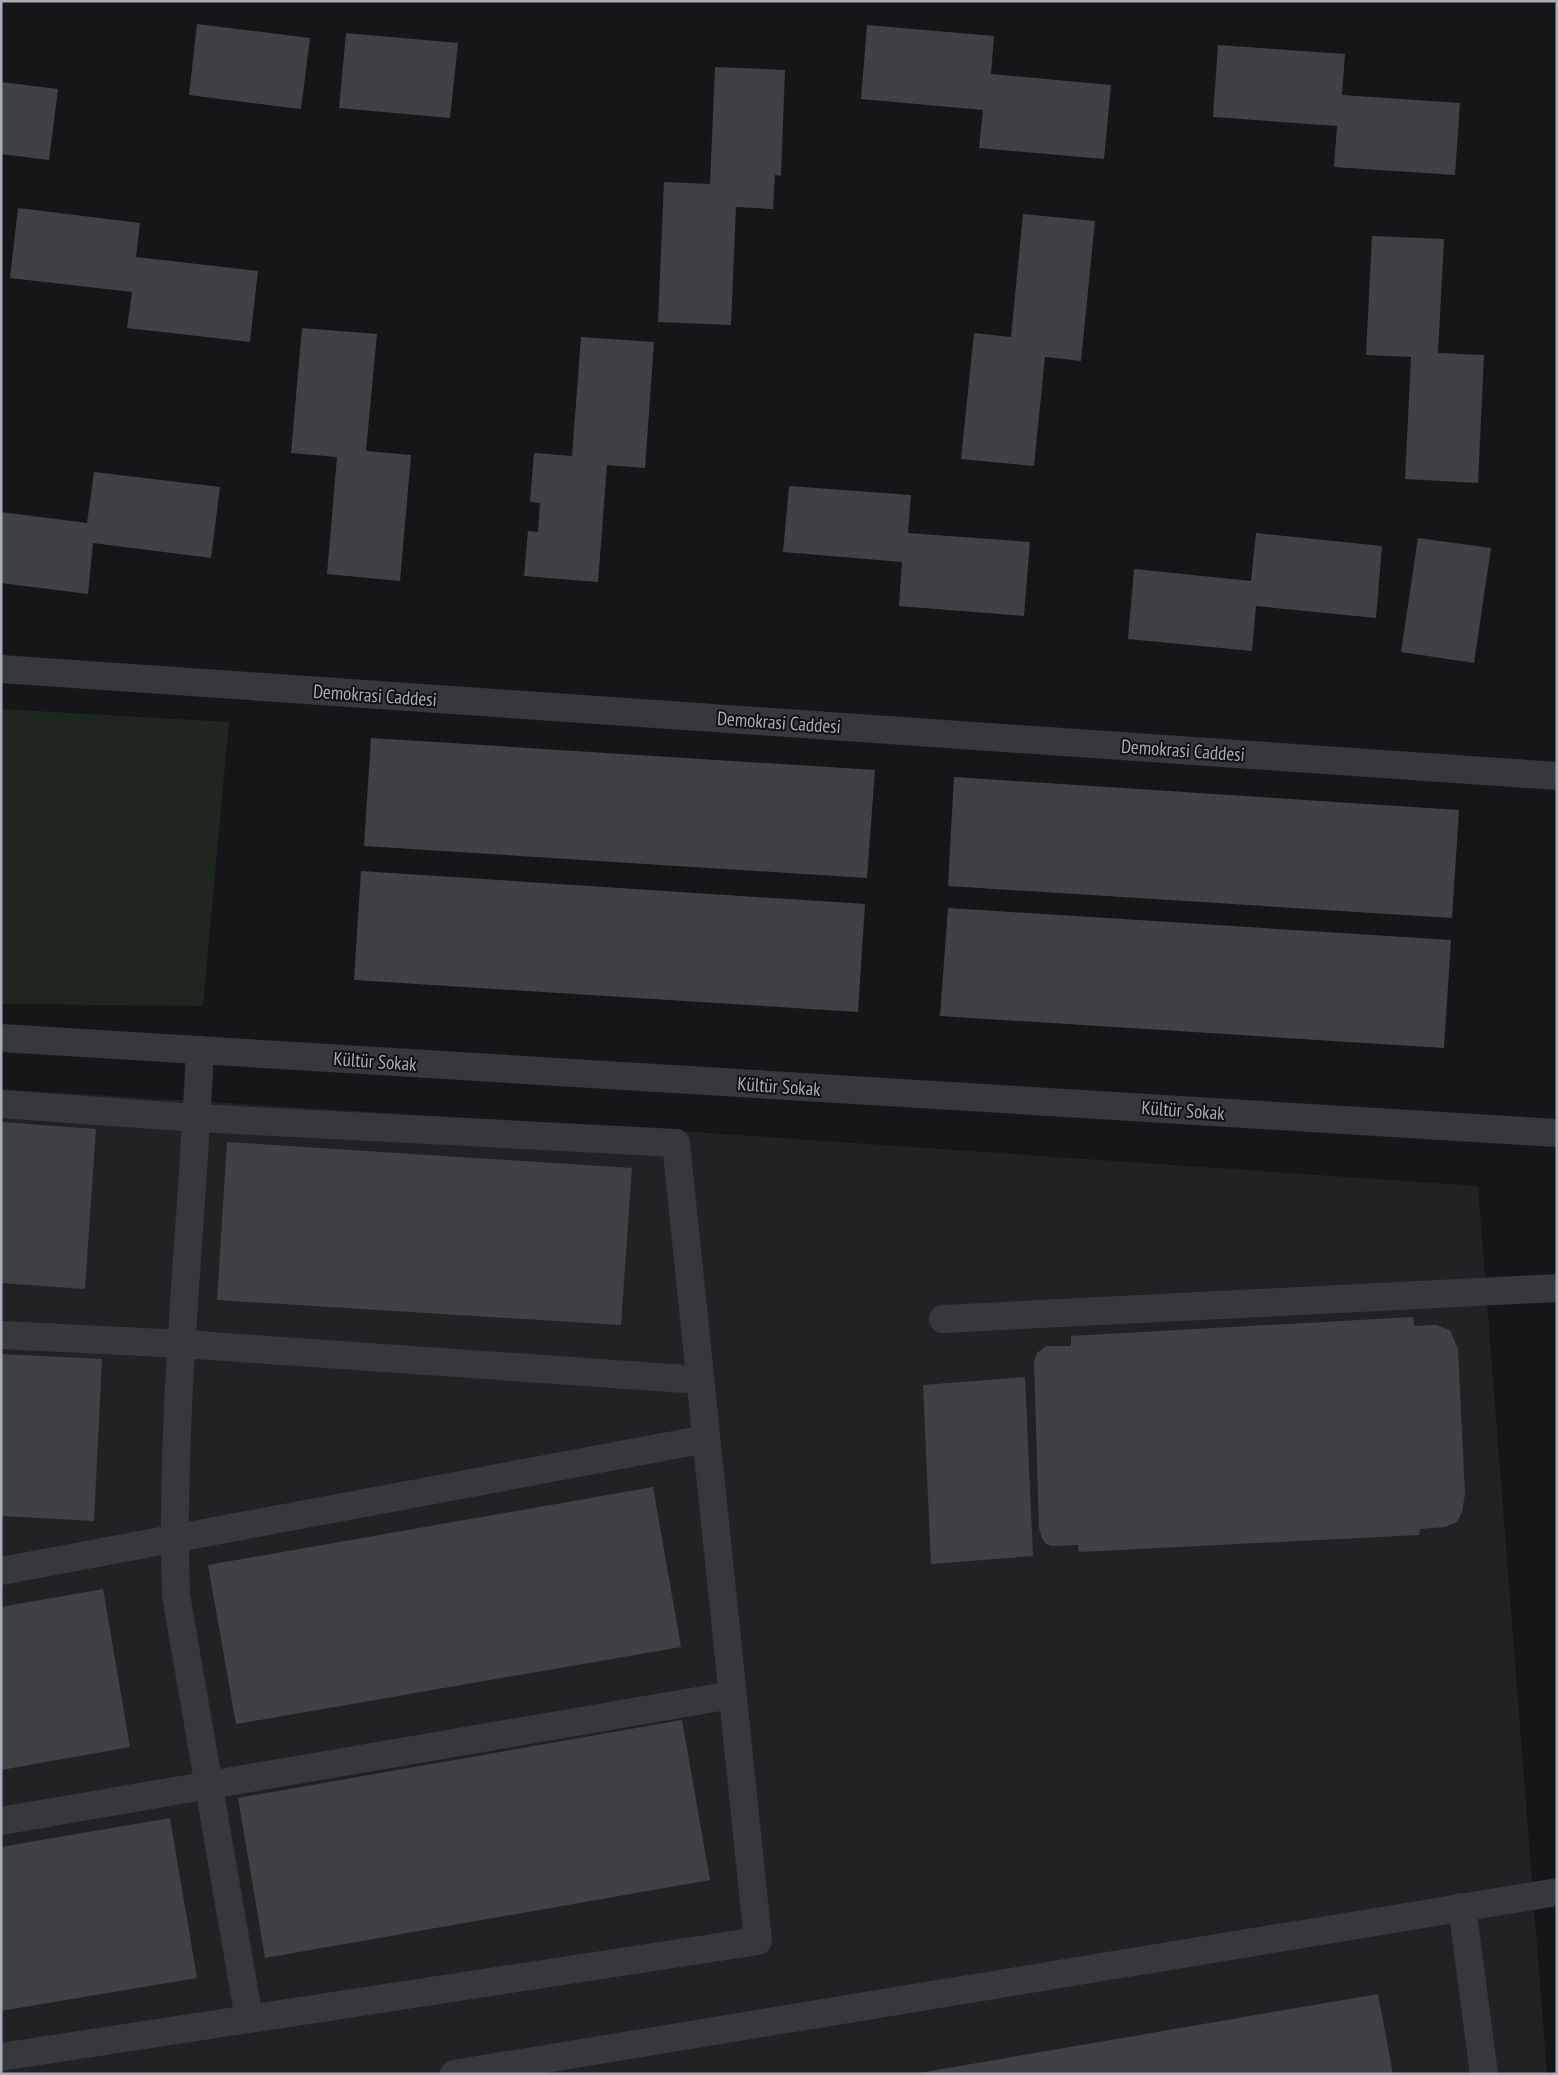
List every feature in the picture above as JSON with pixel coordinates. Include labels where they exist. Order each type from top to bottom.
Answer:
[{"type":"street","name":"Demokrasi Caddesi","points":[[1,669],[1557,776]]},
{"type":"street","name":"Kültür Sokak","points":[[1,1038],[1557,1133]]},
{"type":"street","points":[[200,1050],[182,1344],[174,1538],[176,1594],[250,2019]]},
{"type":"street","points":[[1,1104],[197,1118],[676,1143],[758,1941],[1,2057]]},
{"type":"street","points":[[943,1319],[1557,1288]]},
{"type":"street","points":[[1,1334],[182,1344],[700,1380]]},
{"type":"street","points":[[5,1569],[706,1439]]},
{"type":"street","points":[[1,1821],[732,1695]]},
{"type":"street","points":[[454,2074],[592,2063],[1462,1907],[1557,1892]]},
{"type":"street","points":[[1462,1907],[1484,2074]]},
{"type":"shaded area","points":[[1,709],[229,722],[203,1006],[1,1004]]},
{"type":"shaded area","points":[[1,1089],[680,1131],[1478,1186],[1547,2074],[1,2074]]},
{"type":"building","points":[[197,24],[310,38],[301,109],[189,95]]},
{"type":"building","points":[[867,25],[994,36],[991,74],[1111,85],[1104,159],[979,148],[983,110],[861,99]]},
{"type":"building","points":[[346,33],[458,43],[450,118],[339,108]]},
{"type":"building","points":[[1218,45],[1345,54],[1342,95],[1460,103],[1455,175],[1334,167],[1337,126],[1213,117]]},
{"type":"building","points":[[715,67],[785,70],[781,176],[775,175],[773,209],[736,207],[731,325],[658,322],[664,182],[710,184]]},
{"type":"building","points":[[1,82],[58,89],[49,160],[1,154]]},
{"type":"building","points":[[18,208],[140,223],[136,257],[258,271],[250,342],[127,328],[132,292],[10,278]]},
{"type":"building","points":[[1023,214],[1095,221],[1081,361],[1045,357],[1034,466],[961,459],[974,333],[1011,337]]},
{"type":"building","points":[[1372,236],[1444,239],[1438,353],[1484,355],[1478,483],[1405,479],[1411,357],[1366,355]]},
{"type":"building","points":[[302,328],[377,334],[366,451],[411,455],[400,581],[327,574],[337,457],[291,453]]},
{"type":"building","points":[[581,337],[654,342],[645,468],[607,465],[598,582],[524,576],[528,531],[538,532],[540,503],[530,502],[534,453],[572,456]]},
{"type":"building","points":[[94,472],[220,487],[211,558],[93,543],[88,594],[1,583],[1,512],[87,523]]},
{"type":"building","points":[[789,486],[911,495],[908,533],[1030,542],[1024,616],[899,606],[902,562],[783,552]]},
{"type":"building","points":[[1256,533],[1382,546],[1376,618],[1256,606],[1252,651],[1128,639],[1134,569],[1251,581]]},
{"type":"building","points":[[1418,538],[1491,548],[1474,663],[1401,652]]},
{"type":"building","points":[[371,738],[875,770],[867,878],[364,846]]},
{"type":"building","points":[[954,777],[1459,810],[1452,918],[948,886]]},
{"type":"building","points":[[361,871],[865,904],[858,1012],[354,980]]},
{"type":"building","points":[[948,908],[1451,940],[1444,1048],[940,1016]]},
{"type":"building","points":[[1,1122],[96,1129],[85,1289],[1,1283]]},
{"type":"building","points":[[227,1142],[632,1168],[621,1325],[217,1300]]},
{"type":"building","points":[[1413,1317],[1414,1326],[1436,1325],[1450,1330],[1458,1349],[1465,1494],[1462,1512],[1457,1522],[1445,1527],[1420,1529],[1419,1535],[1079,1552],[1078,1545],[1052,1546],[1046,1544],[1042,1538],[1039,1528],[1034,1362],[1037,1353],[1046,1346],[1071,1346],[1071,1336]]},
{"type":"building","points":[[1,1354],[102,1359],[94,1521],[1,1516]]},
{"type":"building","points":[[1025,1377],[1033,1556],[931,1564],[923,1385]]},
{"type":"building","points":[[653,1487],[681,1647],[236,1724],[208,1565]]},
{"type":"building","points":[[103,1589],[130,1747],[1,1770],[1,1607]]},
{"type":"building","points":[[682,1720],[710,1880],[265,1958],[238,1798]]},
{"type":"building","points":[[170,1818],[197,1978],[1,2011],[1,1847]]},
{"type":"building","points":[[1378,1994],[1393,2074],[919,2073]]}]
